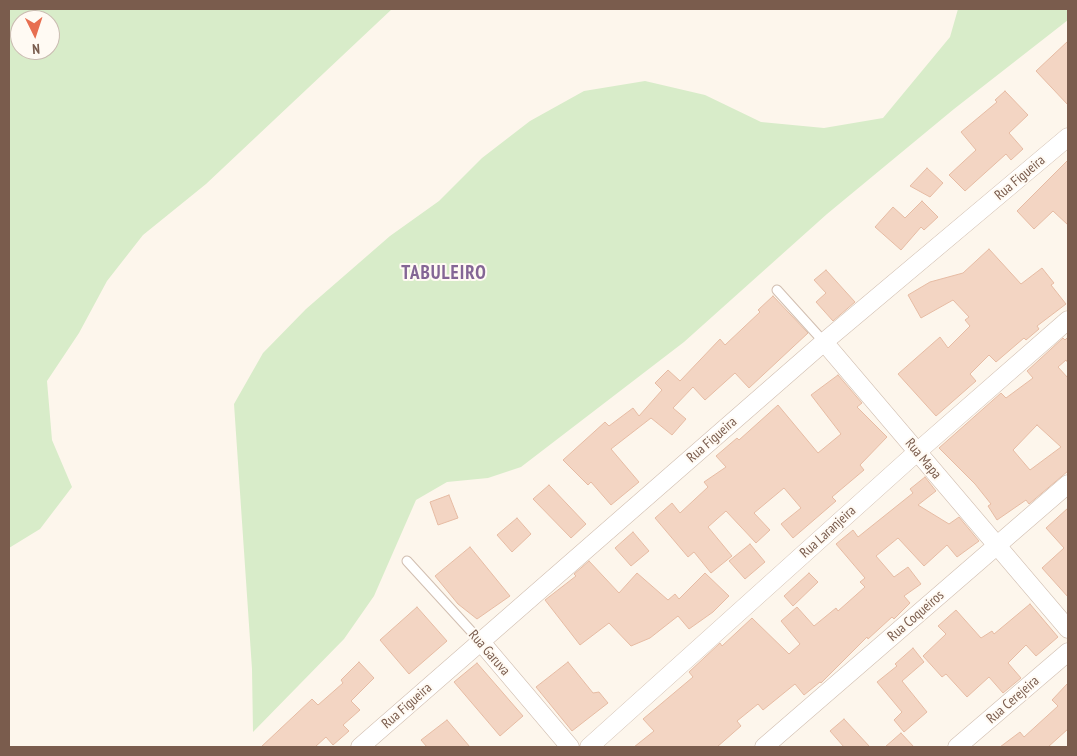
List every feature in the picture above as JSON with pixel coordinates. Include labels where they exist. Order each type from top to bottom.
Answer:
[{"type":"street","name":"Rua Figueira","points":[[360,747],[824,342],[1068,137]]},
{"type":"street","name":"Rua Laranjeira","points":[[589,747],[917,452],[1068,320]]},
{"type":"street","name":"Rua Mapa","points":[[824,342],[1068,630]]},
{"type":"street","name":"Rua Coqueiros","points":[[764,747],[1068,484]]},
{"type":"street","name":"Rua Garuva","points":[[481,642],[570,747]]},
{"type":"street","name":"Rua Cerejeira","points":[[957,747],[1068,652]]},
{"type":"lane","name":"Rua Mapa","points":[[777,290],[824,342]]},
{"type":"lane","name":"Rua Garuva","points":[[407,561],[481,642]]},
{"type":"green space","points":[[9,9],[392,9],[206,184],[143,235],[107,281],[79,333],[47,381],[52,440],[72,487],[40,529],[9,548]]},
{"type":"green space","points":[[958,9],[1068,9],[1068,20],[954,109],[827,214],[684,342],[521,467],[488,478],[447,482],[416,500],[374,596],[344,639],[253,732],[252,669],[234,404],[263,353],[306,309],[390,236],[439,201],[482,158],[530,121],[584,91],[645,81],[705,95],[761,122],[824,128],[883,118],[950,37]]},
{"type":"building","points":[[1068,41],[1068,105],[1036,71]]},
{"type":"building","points":[[1005,91],[1028,115],[1009,133],[1023,149],[1011,160],[1006,154],[965,191],[949,175],[976,150],[961,132],[997,102],[995,100]]},
{"type":"building","points":[[1068,160],[1068,225],[1053,211],[1034,229],[1017,211]]},
{"type":"building","points":[[927,168],[943,183],[930,197],[910,186]]},
{"type":"building","points":[[922,201],[938,217],[924,230],[921,227],[901,250],[875,227],[893,207],[905,218]]},
{"type":"building","points":[[989,249],[1021,284],[1042,268],[1054,283],[1051,285],[1066,304],[1037,326],[1039,329],[1026,340],[1024,338],[996,362],[989,355],[970,374],[976,381],[936,416],[898,374],[940,337],[948,348],[970,326],[965,320],[969,317],[953,300],[921,318],[908,295],[930,282],[963,273]]},
{"type":"building","points":[[826,270],[855,302],[833,321],[816,302],[826,293],[814,280]]},
{"type":"building","points":[[773,296],[808,333],[749,388],[735,373],[705,400],[693,387],[673,408],[686,419],[672,435],[651,418],[611,449],[639,482],[611,505],[591,482],[588,485],[563,460],[605,422],[609,426],[633,408],[639,416],[662,390],[655,383],[668,370],[680,381],[720,339],[725,345],[760,312],[758,310]]},
{"type":"building","points":[[1068,337],[1068,363],[1066,360],[1058,367],[1068,378],[1068,471],[1029,504],[1026,500],[997,520],[988,506],[991,504],[975,484],[939,448],[1001,393],[1006,398],[1033,378],[1027,371],[1063,338],[1065,340]],"holes":[[[1037,425],[1061,447],[1030,470],[1013,450]]]},
{"type":"building","points":[[838,375],[862,403],[857,407],[887,437],[860,465],[864,470],[832,497],[836,501],[793,538],[781,524],[801,508],[784,488],[754,513],[770,530],[756,543],[726,511],[708,527],[732,556],[711,573],[694,552],[688,557],[655,518],[672,503],[680,513],[708,487],[704,482],[726,467],[716,456],[737,438],[739,440],[778,405],[818,453],[841,434],[811,395]]},
{"type":"building","points":[[925,477],[936,491],[918,505],[949,524],[959,517],[979,541],[957,557],[947,545],[924,566],[898,538],[876,556],[894,577],[908,567],[921,584],[904,596],[910,603],[894,619],[892,617],[868,639],[867,637],[821,683],[804,695],[795,684],[763,710],[758,704],[737,721],[741,726],[717,747],[634,747],[654,731],[643,719],[693,677],[689,672],[720,643],[722,646],[752,618],[789,654],[800,644],[781,621],[797,607],[814,626],[836,608],[838,611],[865,587],[860,582],[865,578],[836,544],[853,530],[858,537],[913,493],[910,489]]},
{"type":"building","points":[[549,485],[586,524],[571,538],[533,499]]},
{"type":"building","points":[[449,495],[458,518],[438,525],[430,502]]},
{"type":"building","points":[[1068,508],[1068,597],[1042,568],[1064,548],[1046,528]]},
{"type":"building","points":[[517,518],[531,534],[512,552],[497,535]]},
{"type":"building","points":[[633,532],[649,551],[631,566],[615,548]]},
{"type":"building","points":[[750,544],[765,562],[745,579],[729,561]]},
{"type":"building","points":[[470,547],[510,596],[477,619],[458,604],[435,576]]},
{"type":"building","points":[[589,561],[619,593],[637,573],[668,600],[675,594],[679,599],[705,573],[729,596],[713,612],[689,629],[678,616],[650,638],[631,646],[609,623],[580,645],[545,600],[576,576],[574,574]]},
{"type":"building","points":[[809,573],[818,582],[793,606],[784,596]]},
{"type":"building","points":[[1030,604],[1058,637],[1036,656],[1026,645],[1008,663],[1021,678],[1003,693],[989,677],[967,697],[946,674],[942,677],[923,656],[946,634],[938,626],[956,610],[981,638],[992,631],[994,634]]},
{"type":"building","points":[[417,607],[447,641],[409,674],[380,640]]},
{"type":"building","points":[[913,648],[924,662],[902,681],[927,712],[904,732],[894,720],[902,712],[877,682],[897,666],[895,664]]},
{"type":"building","points":[[359,662],[374,678],[351,701],[360,710],[343,725],[349,731],[333,745],[326,737],[315,747],[261,747],[312,699],[318,705],[343,683],[341,680]]},
{"type":"building","points":[[568,662],[593,693],[599,692],[608,703],[572,731],[536,687]]},
{"type":"building","points":[[477,663],[523,716],[500,736],[454,682]]},
{"type":"building","points":[[1068,683],[1068,729],[1048,747],[1000,747],[1020,732],[1024,737],[1058,706],[1052,700]]},
{"type":"building","points":[[844,719],[870,747],[844,747],[830,731]]},
{"type":"building","points":[[447,720],[470,747],[427,747],[421,740]]},
{"type":"building","points":[[901,733],[914,747],[885,747]]},
{"type":"district","name":"TABULEIRO","points":[[444,274]]}]
